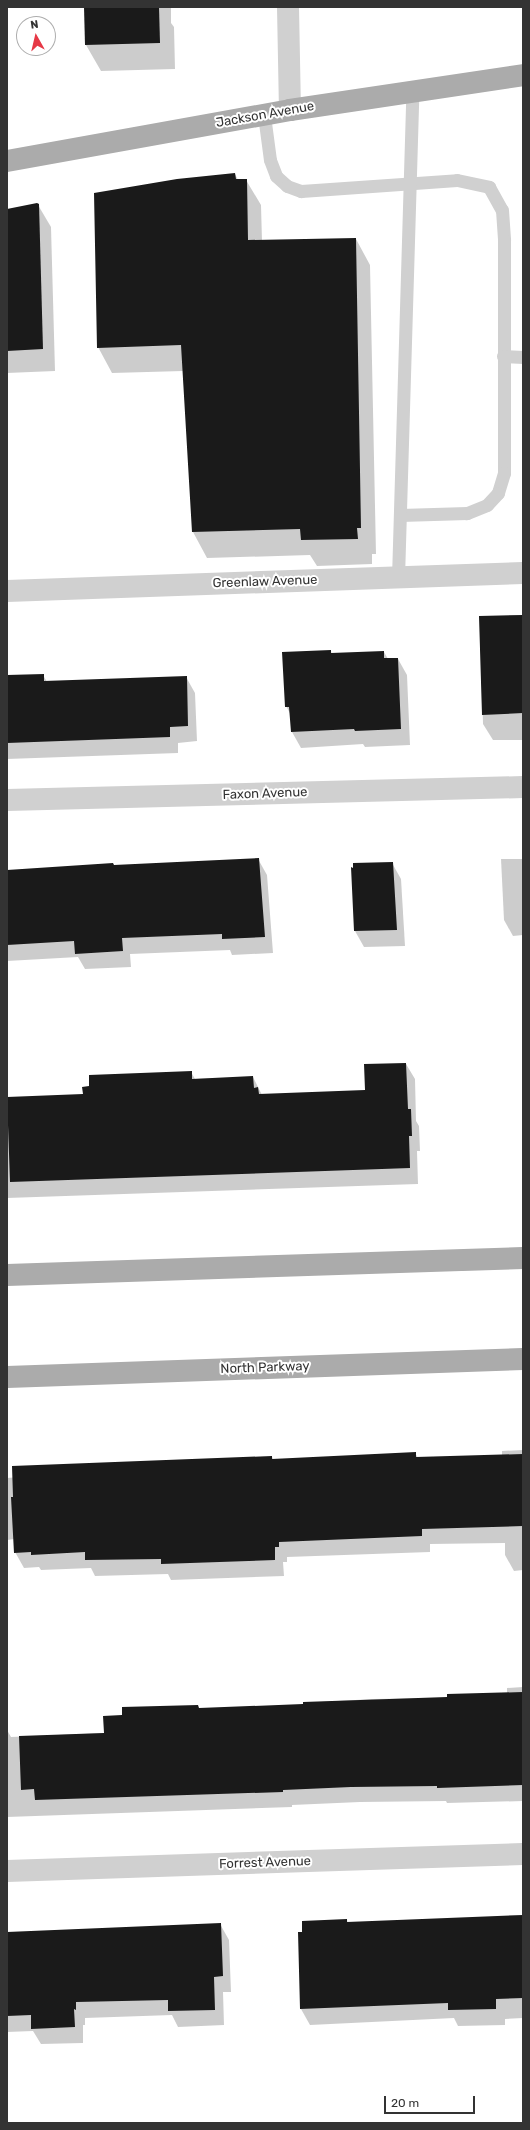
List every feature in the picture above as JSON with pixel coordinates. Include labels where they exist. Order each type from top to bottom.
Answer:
[{"type":"main road","name":"Jackson Avenue","points":[[7,161],[290,110],[523,75]]},
{"type":"main road","points":[[7,1275],[523,1258]]},
{"type":"main road","name":"North Parkway","points":[[7,1377],[523,1359]]},
{"type":"street","points":[[288,7],[290,110]]},
{"type":"street","name":"Greenlaw Avenue","points":[[7,591],[523,573]]},
{"type":"street","name":"Faxon Avenue","points":[[7,800],[523,787]]},
{"type":"street","name":"Forrest Avenue","points":[[7,1871],[523,1854]]},
{"type":"lane","points":[[398,578],[412,92]]},
{"type":"lane","points":[[264,115],[270,160],[276,176],[287,186],[301,191],[457,180],[488,187],[502,210],[504,240],[504,473],[498,493],[487,505],[467,513],[400,515]]},
{"type":"lane","points":[[503,356],[523,357]]},
{"type":"building","points":[[84,7],[159,7],[160,43],[85,45]]},
{"type":"building","points":[[235,173],[236,179],[247,179],[248,240],[356,238],[361,528],[357,528],[358,539],[301,540],[300,529],[192,532],[181,345],[97,348],[94,193],[177,179]]},
{"type":"building","points":[[37,203],[39,204],[43,349],[7,351],[7,209]]},
{"type":"building","points":[[523,615],[523,713],[482,715],[479,616]]},
{"type":"building","points":[[331,650],[331,653],[384,651],[384,658],[398,658],[401,729],[355,731],[354,729],[291,732],[289,707],[285,707],[282,652]]},
{"type":"building","points":[[44,674],[44,681],[187,676],[188,726],[170,727],[170,737],[7,743],[7,675]]},
{"type":"building","points":[[259,858],[265,937],[222,939],[222,934],[122,938],[123,951],[75,954],[74,941],[7,945],[7,870],[113,863],[114,865]]},
{"type":"building","points":[[393,862],[397,930],[354,931],[351,867],[353,868],[353,863]]},
{"type":"building","points":[[406,1063],[408,1109],[411,1109],[412,1136],[409,1136],[410,1168],[10,1182],[7,1097],[83,1094],[82,1087],[89,1086],[89,1075],[192,1071],[192,1079],[253,1076],[254,1088],[258,1087],[259,1094],[365,1090],[364,1064]]},
{"type":"building","points":[[416,1452],[416,1457],[523,1454],[523,1526],[422,1529],[422,1536],[279,1542],[279,1547],[275,1547],[275,1560],[161,1564],[161,1559],[85,1560],[85,1552],[31,1555],[31,1552],[14,1553],[11,1497],[13,1497],[12,1466],[272,1456],[272,1459]]},
{"type":"building","points":[[523,1692],[523,1785],[437,1788],[437,1786],[351,1787],[283,1790],[283,1792],[35,1800],[34,1789],[21,1790],[19,1736],[104,1733],[103,1716],[122,1715],[122,1707],[198,1705],[199,1708],[303,1704],[303,1702],[447,1697],[447,1694]]},
{"type":"building","points":[[523,1915],[523,1998],[496,1999],[496,2009],[448,2010],[448,2003],[300,2009],[298,1932],[302,1932],[302,1921],[347,1919],[347,1922]]},
{"type":"building","points":[[221,1923],[223,1976],[214,1977],[215,2010],[168,2011],[168,2000],[76,2002],[76,2010],[74,2009],[75,2027],[31,2029],[31,2015],[7,2016],[7,1932]]}]
